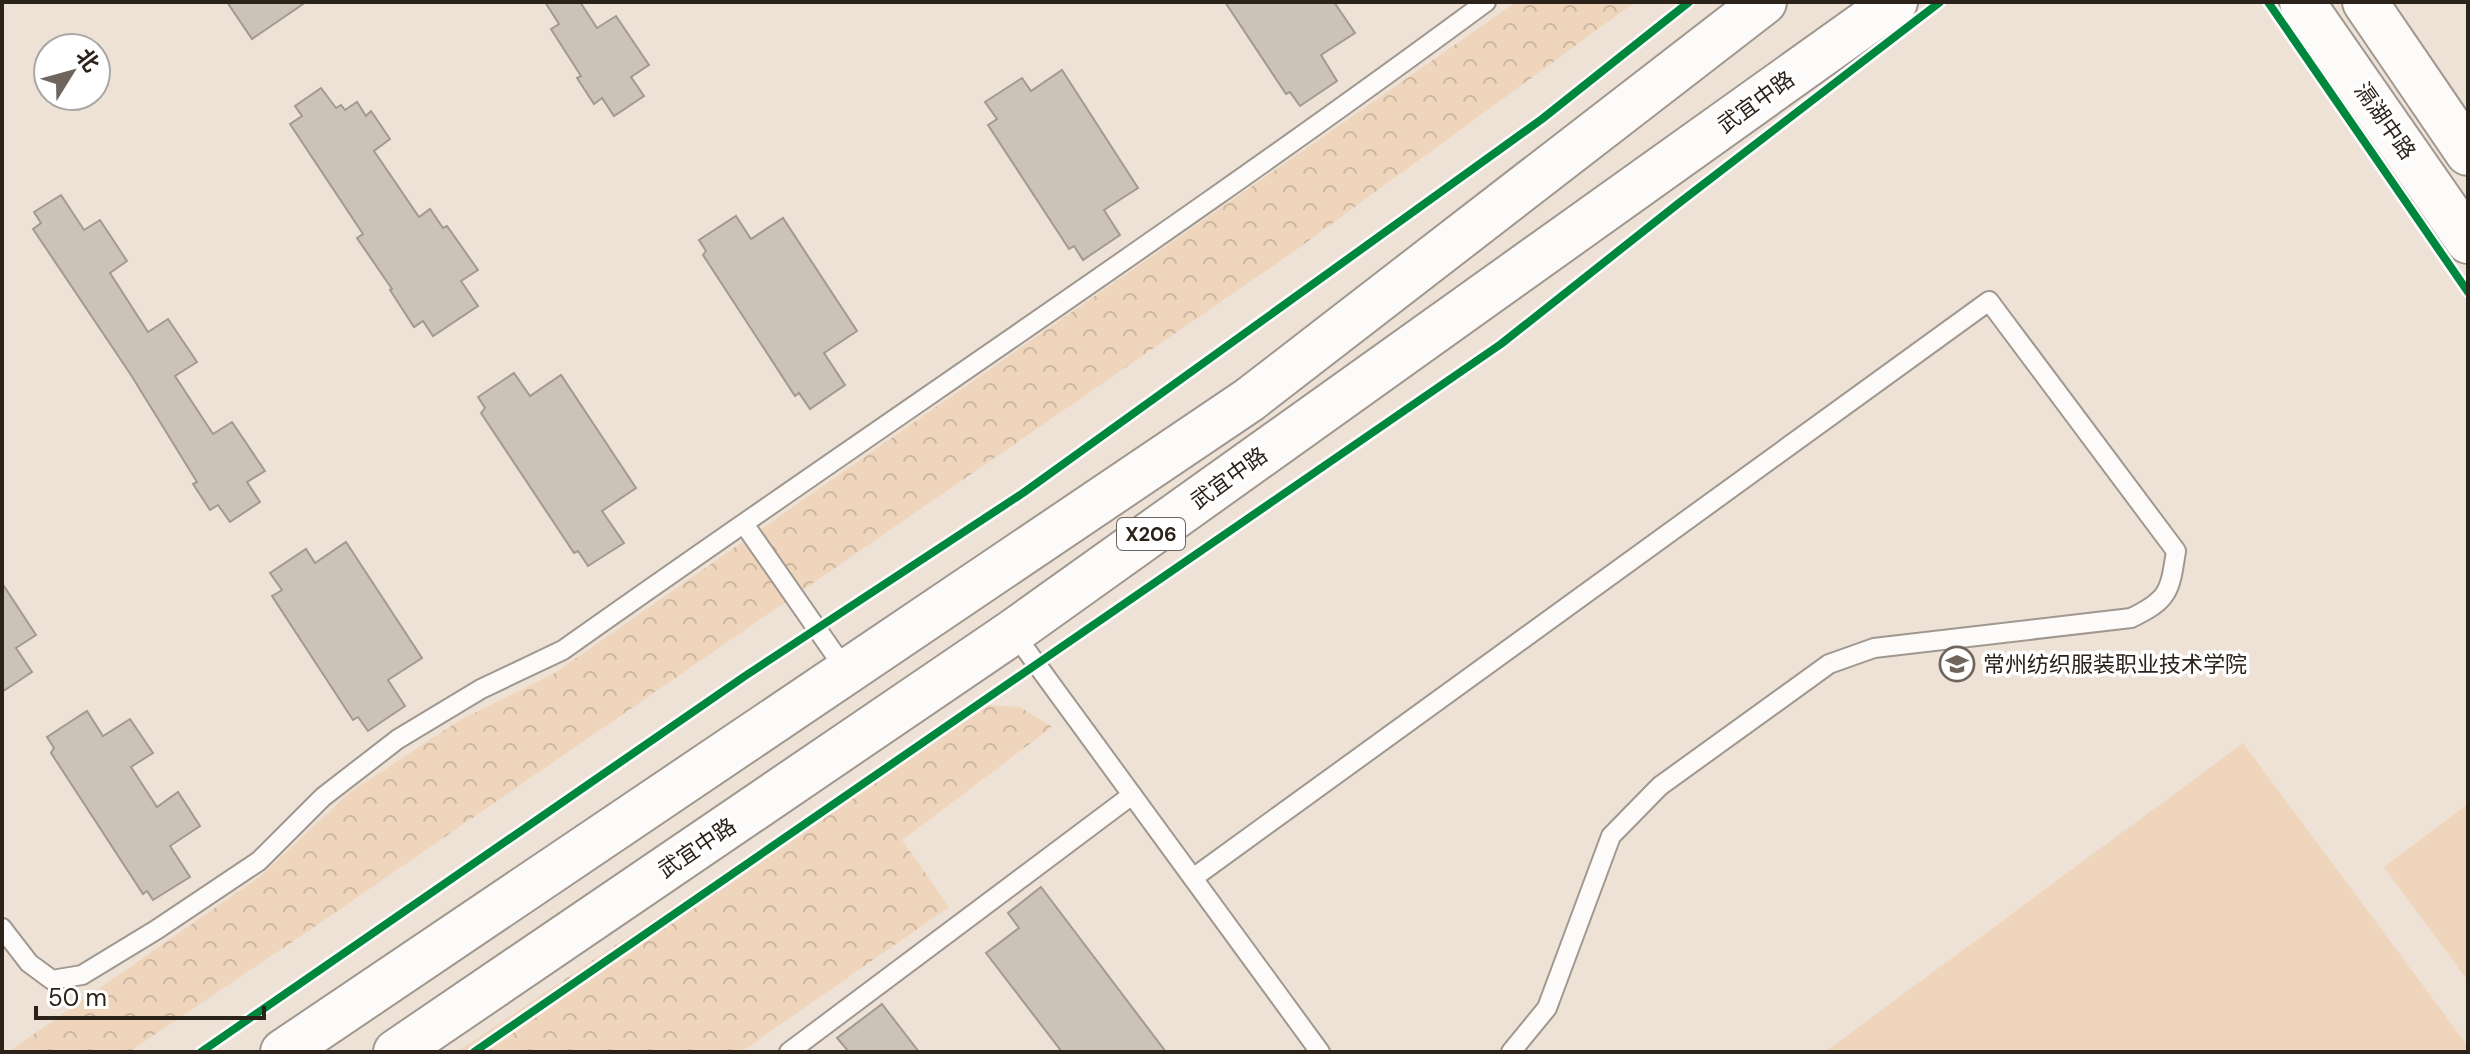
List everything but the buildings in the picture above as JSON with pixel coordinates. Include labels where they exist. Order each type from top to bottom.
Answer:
[{"type":"main road","name":"X206","points":[[283,1052],[1249,400],[1764,2]]},
{"type":"main road","name":"武宜中路","points":[[396,1052],[1013,632],[1895,2]]},
{"type":"main road","name":"滆湖中路","points":[[2302,2],[2468,241]]},
{"type":"main road","points":[[2365,2],[2468,153]]},
{"type":"lane","points":[[2,928],[29,963],[52,980],[82,975],[156,930],[259,861],[323,797],[398,739],[481,689],[563,650],[1124,262],[1486,2]]},
{"type":"lane","points":[[1193,878],[1989,301],[2176,551],[2171,584],[2155,607],[2131,618],[1874,648],[1829,664],[1816,673],[1660,786],[1611,836],[1547,1008],[1511,1052]]},
{"type":"lane","points":[[744,524],[847,672]]},
{"type":"lane","points":[[1013,632],[1320,1052]]},
{"type":"lane","points":[[789,1052],[1132,795]]},
{"type":"green space","points":[[1516,2],[1635,2],[1296,250],[129,1052],[8,1052],[262,875],[349,793],[460,720],[555,673]]},
{"type":"green space","points":[[971,704],[1020,707],[1052,727],[902,840],[949,907],[741,1052],[457,1052]]},
{"type":"green space","points":[[2243,743],[2468,1046],[2468,1052],[1825,1052]]},
{"type":"green space","points":[[2468,804],[2468,981],[2384,867]]},
{"type":"cycle path","points":[[201,1052],[745,676],[1023,493],[1542,119],[1689,2]]},
{"type":"cycle path","points":[[474,1052],[1501,344],[1940,2]]},
{"type":"cycle path","points":[[2268,2],[2468,292]]},
{"type":"place","name":"常州纺织服装职业技术学院","points":[[1957,664]]}]
